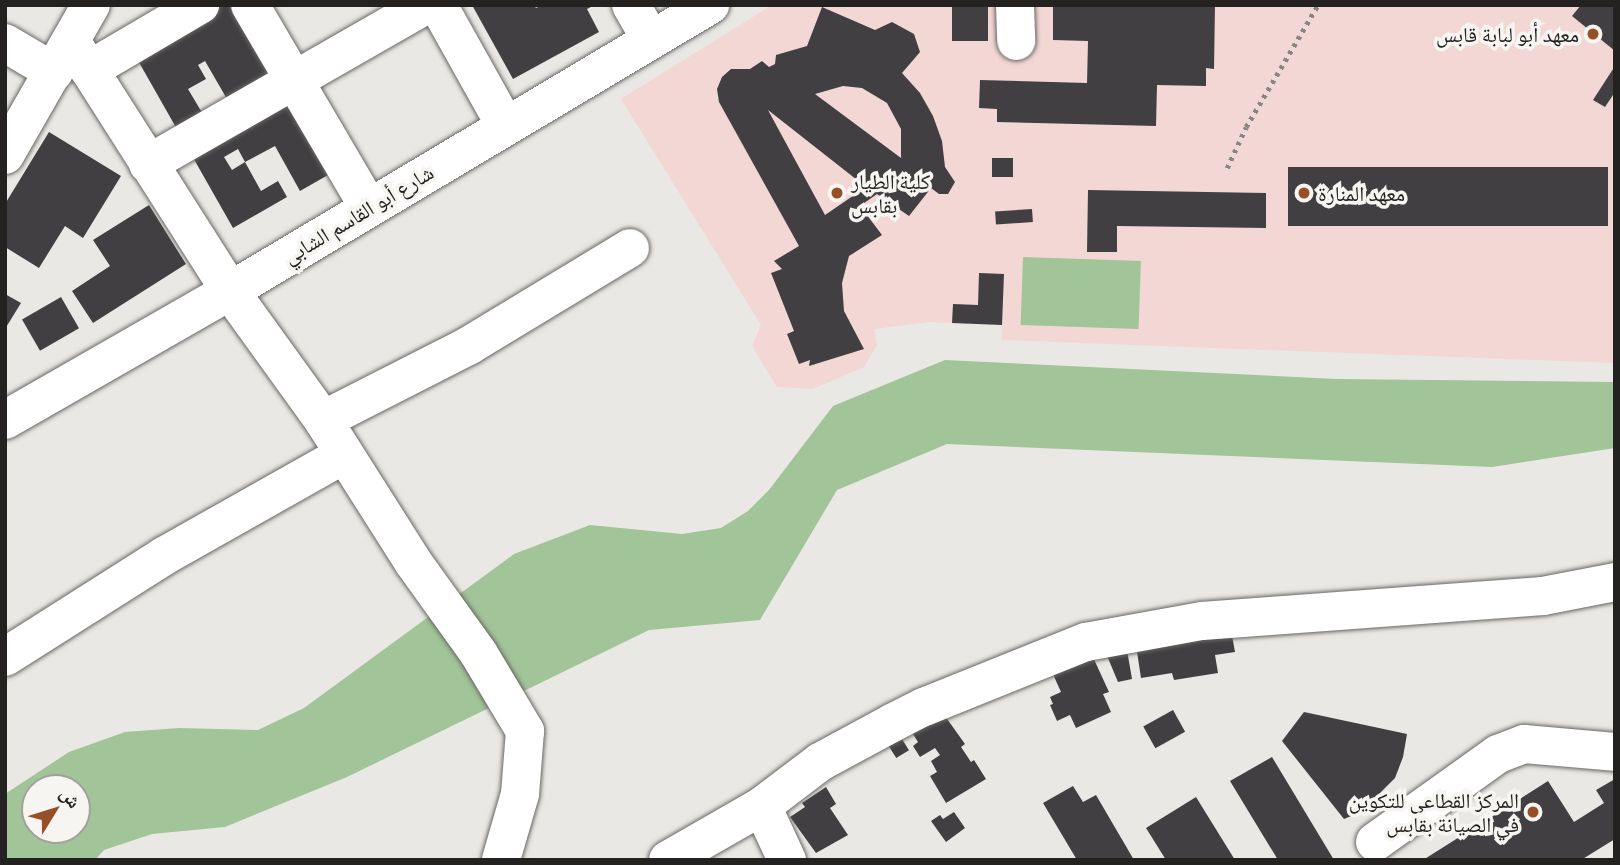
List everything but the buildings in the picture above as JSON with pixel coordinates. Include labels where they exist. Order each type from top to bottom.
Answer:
[{"type":"street","points":[[5,155],[71,61],[91,5]]},
{"type":"street","points":[[71,61],[201,5]]},
{"type":"street","points":[[250,5],[369,208]]},
{"type":"street","points":[[148,164],[426,5]]},
{"type":"street","points":[[438,5],[505,125]]},
{"type":"street","points":[[631,5],[652,39]]},
{"type":"street","name":"شارع أبو القاسم الشابي","points":[[5,420],[230,291],[710,5]]},
{"type":"street","points":[[5,43],[71,61],[148,164],[230,291],[323,420],[413,562],[478,654],[525,731],[520,794],[501,860]]},
{"type":"street","points":[[323,420],[470,345],[630,248]]},
{"type":"street","points":[[5,657],[164,556],[343,455]]},
{"type":"street","points":[[668,860],[762,806],[820,762],[924,706],[1100,639],[1202,621],[1543,596],[1615,582]]},
{"type":"street","points":[[1375,842],[1498,754],[1524,744],[1615,752]]},
{"type":"street","points":[[762,806],[788,860]]},
{"type":"path","points":[[1227,168],[1246,127],[1318,5]]},
{"type":"shaded area","name":"معهد المنارة","points":[[772,5],[1615,5],[1615,363],[1002,340],[1001,325],[929,322],[874,329],[877,345],[864,367],[813,389],[777,387],[752,346],[761,325],[621,99]]},
{"type":"green space","points":[[1023,257],[1141,261],[1139,329],[1021,325]]},
{"type":"green space","points":[[945,360],[1337,379],[1615,382],[1615,448],[1492,467],[947,444],[837,490],[760,620],[649,630],[347,777],[225,827],[152,834],[104,850],[95,860],[5,860],[5,794],[21,784],[21,844],[91,844],[91,774],[35,774],[69,752],[125,732],[179,728],[258,730],[304,708],[514,554],[590,525],[682,534],[721,528],[748,511],[769,490],[833,406]]},
{"type":"place","name":"معهد أبو لبابة قابس","points":[[1593,34]]},
{"type":"place","name":"كلية الطيار بقابس","points":[[837,193]]},
{"type":"place","name":"معهد المنارة","points":[[1304,193]]},
{"type":"place","name":"المركز القطاعى للتكوين في الصيانة بقابس","points":[[1533,812]]}]
